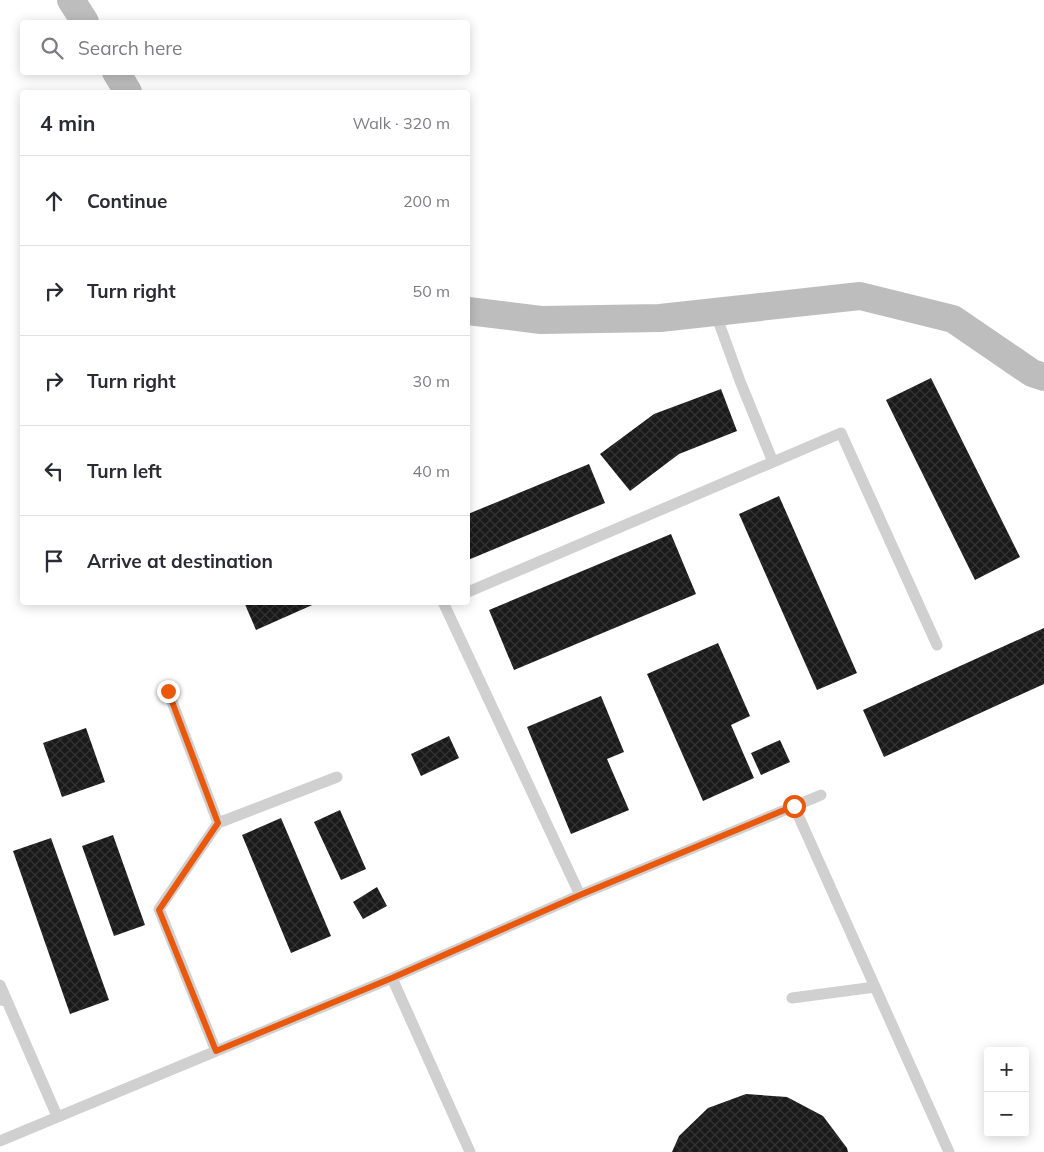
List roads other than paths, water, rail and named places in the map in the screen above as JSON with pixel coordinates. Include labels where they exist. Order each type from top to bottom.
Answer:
[{"type":"street","points":[[70,0],[83,20]]},
{"type":"street","points":[[118,75],[127,90]]},
{"type":"street","points":[[470,311],[541,320],[660,318],[860,296],[953,319],[1032,373],[1044,377]]},
{"type":"lane","points":[[715,312],[740,381],[773,462]]},
{"type":"lane","points":[[470,591],[841,433],[937,645]]},
{"type":"lane","points":[[444,605],[580,895]]},
{"type":"lane","points":[[168,691],[218,823]]},
{"type":"lane","points":[[216,1051],[159,910],[218,823],[337,777]]},
{"type":"lane","points":[[0,1141],[392,978],[580,895],[821,795]]},
{"type":"lane","points":[[794,806],[949,1152]]},
{"type":"lane","points":[[392,978],[470,1152]]},
{"type":"lane","points":[[0,985],[3,1001],[57,1116]]},
{"type":"lane","points":[[792,998],[875,988]]}]
